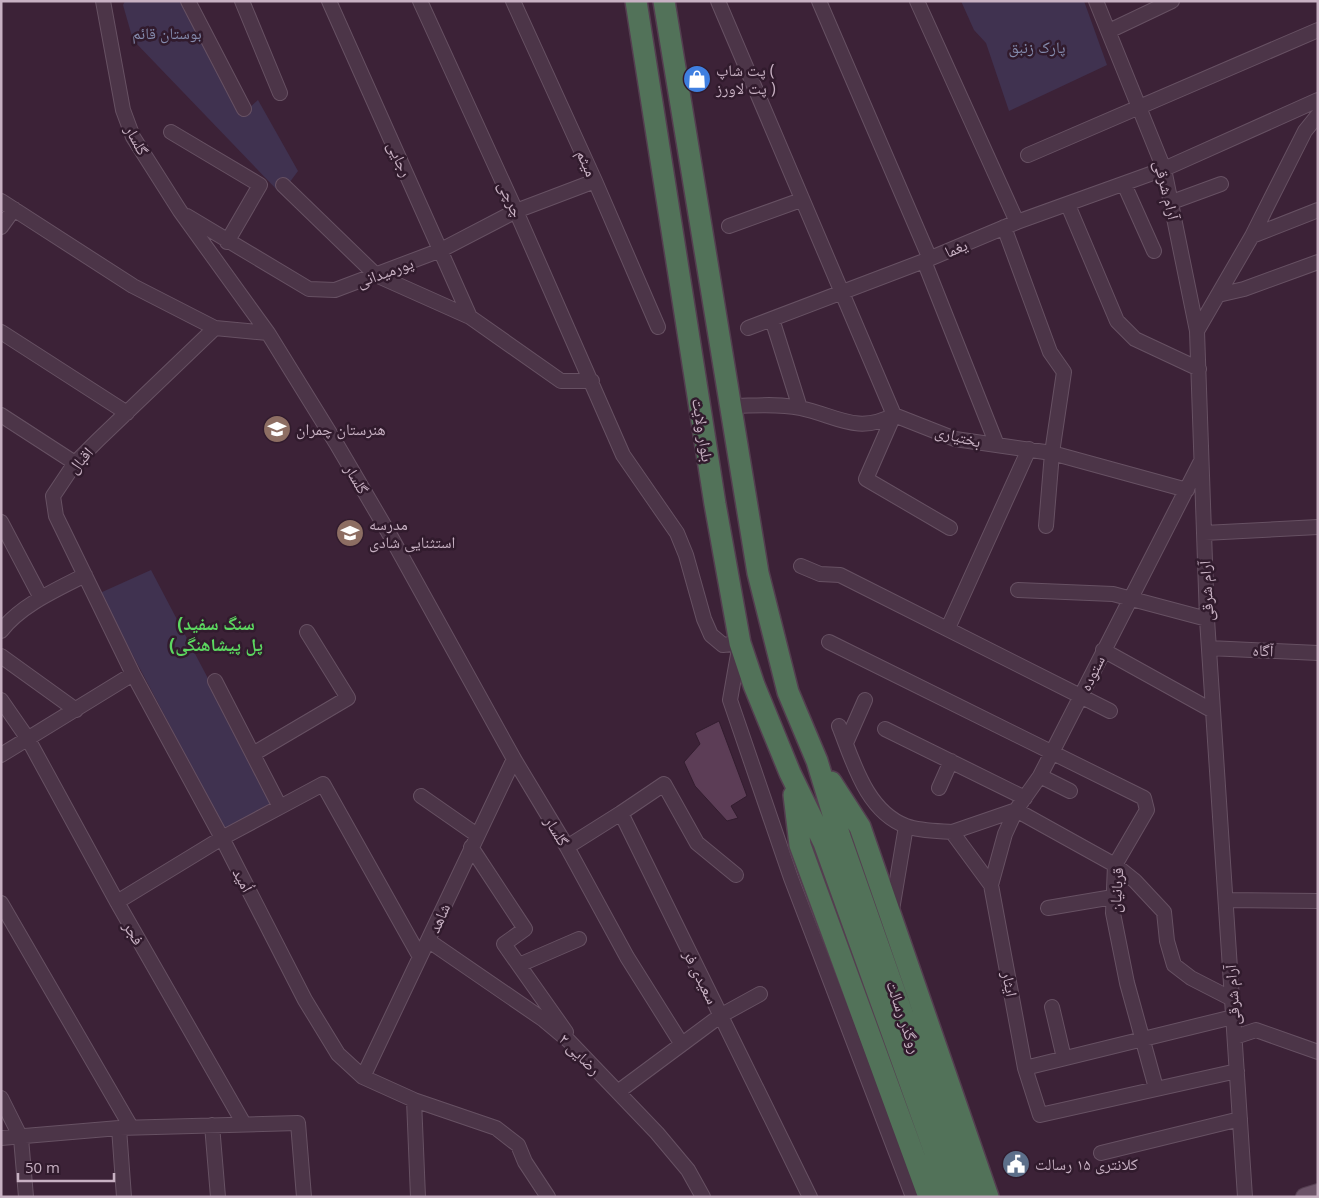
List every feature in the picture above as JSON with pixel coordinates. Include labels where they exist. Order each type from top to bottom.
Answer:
[{"type":"highway","name":"بلوار ولایت","points":[[636,1],[715,504],[740,643],[754,685],[790,773],[832,840]]},
{"type":"highway","name":"بلوار ولایت","points":[[664,1],[758,573],[788,692],[817,761],[832,840]]},
{"type":"highway","points":[[817,761],[860,827],[988,1197]]},
{"type":"highway","points":[[790,773],[800,845],[928,1197]]},
{"type":"highway","name":"روگذر رسالت","points":[[832,840],[951,1197]]},
{"type":"highway","name":"روگذر رسالت","points":[[832,840],[968,1197]]},
{"type":"main road","points":[[1305,1197],[1318,1193]]},
{"type":"street","name":"گلسار","points":[[103,1],[123,110],[133,137],[180,211],[268,333],[391,537],[514,759],[567,847],[627,957],[681,1044]]},
{"type":"street","points":[[188,1],[244,109]]},
{"type":"street","points":[[242,1],[280,93]]},
{"type":"street","name":"رجایی","points":[[330,1],[470,317]]},
{"type":"street","name":"چرچی","points":[[420,1],[516,211],[623,454],[644,488],[677,533],[686,555],[704,619],[711,635],[723,645],[740,643]]},
{"type":"street","name":"میثم","points":[[513,1],[595,181],[658,327]]},
{"type":"street","points":[[718,1],[800,200],[894,416],[866,479],[950,528]]},
{"type":"street","points":[[819,1],[927,260],[997,445]]},
{"type":"street","points":[[917,1],[985,146],[1017,222]]},
{"type":"street","name":"آرام شرقی","points":[[1096,1],[1164,169],[1197,330],[1207,619],[1245,1197]]},
{"type":"street","points":[[1109,30],[1172,1]]},
{"type":"street","points":[[1028,155],[1318,30]]},
{"type":"street","name":"یغما","points":[[748,328],[927,260],[1017,222],[1164,169],[1318,100]]},
{"type":"street","points":[[1197,330],[1252,236],[1305,131],[1318,115]]},
{"type":"street","points":[[171,132],[260,185],[227,242]]},
{"type":"street","name":"پورمیدانی","points":[[180,211],[227,242],[310,289],[335,290],[441,250],[516,211],[595,181]]},
{"type":"street","points":[[1124,184],[1154,251]]},
{"type":"street","points":[[1172,202],[1221,184]]},
{"type":"street","points":[[283,185],[376,275],[470,317],[560,381],[592,381]]},
{"type":"street","points":[[729,226],[800,200]]},
{"type":"street","points":[[1,201],[133,286],[215,328],[268,333]]},
{"type":"street","points":[[1068,205],[1117,321],[1135,339],[1199,369]]},
{"type":"street","points":[[1,227],[14,209]]},
{"type":"street","points":[[1252,236],[1318,210]]},
{"type":"street","points":[[1004,227],[1050,352],[1064,372],[1052,453],[1046,526]]},
{"type":"street","points":[[1218,295],[1244,289],[1318,262]]},
{"type":"street","points":[[772,319],[800,408]]},
{"type":"street","name":"اقبال","points":[[133,674],[56,516],[52,502],[55,490],[75,463],[215,328]]},
{"type":"street","points":[[1,332],[127,413]]},
{"type":"street","points":[[730,406],[800,408],[852,424],[868,424],[894,416]]},
{"type":"street","points":[[1,415],[75,463]]},
{"type":"street","name":"بختیاری","points":[[894,416],[955,438],[1052,453],[1187,490]]},
{"type":"street","points":[[948,628],[1029,449]]},
{"type":"street","name":"ستوده","points":[[991,885],[1005,834],[1016,810],[1040,776],[1130,597],[1201,462]]},
{"type":"street","points":[[1,522],[42,598]]},
{"type":"street","points":[[1204,533],[1318,527]]},
{"type":"street","points":[[801,566],[820,574],[840,575],[948,628],[1080,697],[1110,710]]},
{"type":"street","points":[[3,623],[42,598],[85,575]]},
{"type":"street","points":[[1018,590],[1112,594],[1130,597],[1207,619]]},
{"type":"street","points":[[253,754],[348,698],[307,632]]},
{"type":"street","name":"قربانیان","points":[[829,642],[1144,798],[1147,810],[1115,865],[1113,913],[1127,983],[1144,1038],[1156,1088]]},
{"type":"street","points":[[740,643],[730,700],[791,878],[913,1197]]},
{"type":"street","name":"آگاه","points":[[1209,648],[1318,653]]},
{"type":"street","points":[[1103,650],[1213,711]]},
{"type":"street","points":[[1,656],[76,710]]},
{"type":"street","points":[[1,755],[133,674]]},
{"type":"street","name":"اُمید","points":[[133,674],[222,838],[319,1024],[338,1054],[363,1077],[414,1100],[496,1128],[518,1145],[526,1162],[548,1197]]},
{"type":"street","points":[[215,681],[280,806]]},
{"type":"street","name":"فجر","points":[[1,700],[28,739],[116,902],[244,1124]]},
{"type":"street","points":[[846,742],[865,700]]},
{"type":"street","points":[[839,726],[865,790],[884,812],[906,826],[952,832],[1016,810],[1115,865],[1150,895],[1164,912],[1167,940],[1174,965],[1191,978],[1232,999]]},
{"type":"street","points":[[885,729],[1025,798]]},
{"type":"street","name":"شاهد","points":[[363,1077],[514,759]]},
{"type":"street","points":[[938,788],[951,761]]},
{"type":"street","points":[[1040,776],[1070,791]]},
{"type":"street","points":[[116,902],[222,838],[323,784],[420,957]]},
{"type":"street","points":[[567,847],[664,784],[696,843],[736,875]]},
{"type":"street","points":[[421,796],[474,841],[525,929],[504,944],[586,1061]]},
{"type":"street","name":"سعیدی فر","points":[[621,813],[810,1197]]},
{"type":"street","points":[[891,916],[906,826]]},
{"type":"street","name":"ایثار","points":[[952,832],[991,885],[1026,1068],[1040,1115],[1237,1071]]},
{"type":"street","points":[[1048,908],[1113,897]]},
{"type":"street","points":[[1226,900],[1318,901]]},
{"type":"street","points":[[1,903],[125,1127],[124,1197]]},
{"type":"street","points":[[519,965],[579,939]]},
{"type":"street","name":"رضایی ۲","points":[[429,941],[544,1020],[568,1040],[586,1061],[619,1091],[688,1170],[703,1197]]},
{"type":"street","points":[[619,1091],[720,1016],[760,994]]},
{"type":"street","points":[[1052,1007],[1064,1058]]},
{"type":"street","points":[[1026,1068],[1233,1017]]},
{"type":"street","points":[[1235,1037],[1256,1030],[1318,1052]]},
{"type":"street","points":[[1,1098],[21,1138],[26,1197]]},
{"type":"street","points":[[414,1100],[418,1197]]},
{"type":"street","points":[[1101,1152],[1240,1118]]},
{"type":"street","points":[[1,1138],[21,1138],[125,1127],[298,1123],[304,1197]]},
{"type":"street","points":[[212,1125],[218,1197]]},
{"type":"green space","name":"بوستان قائم","points":[[125,1],[184,1],[240,116],[258,100],[298,171],[281,194],[133,40],[123,5]]},
{"type":"green space","name":"پارک زنبق","points":[[961,1],[1084,1],[1107,65],[1009,111],[986,43],[974,30]]},
{"type":"green space","points":[[151,570],[274,804],[225,830],[100,593]]},
{"type":"building","points":[[719,721],[747,796],[731,806],[738,818],[727,821],[695,786],[684,762],[700,744],[695,733]]},
{"type":"place","name":"پت شاپ ( پت لاورز )","points":[[697,79]]},
{"type":"place","name":"هنرستان چمران","points":[[277,429]]},
{"type":"place","name":"مدرسه استثنایی شادی","points":[[350,533]]},
{"type":"place","name":"کلانتری ۱۵ رسالت","points":[[1016,1164]]},
{"type":"district","name":"(سنگ سفید (پل پیشاهنگی","points":[[216,634]]}]
